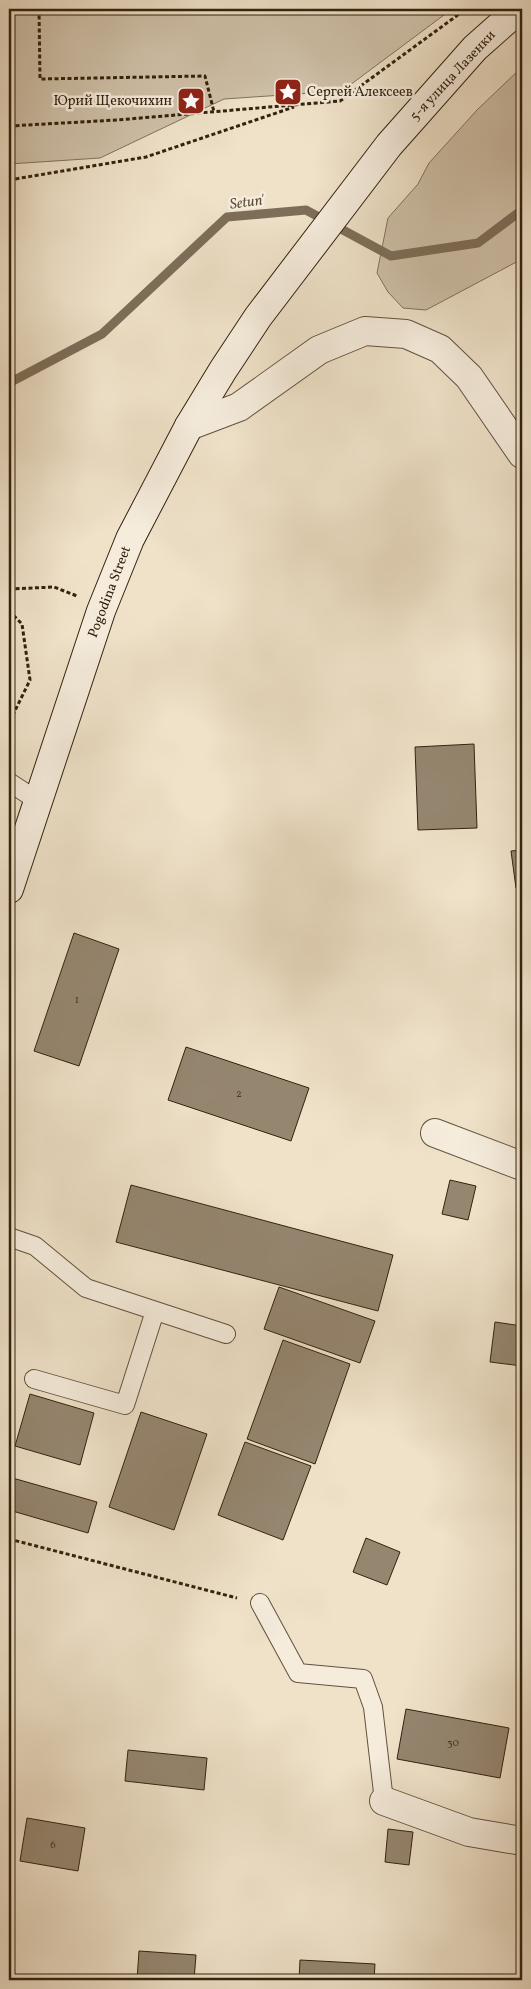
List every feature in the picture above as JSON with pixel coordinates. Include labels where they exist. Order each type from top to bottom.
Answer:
[{"type":"main road","name":"5-я улица Лазенки","points":[[258,317],[389,145],[475,48],[519,9]]},
{"type":"main road","name":"Pogodina Street","points":[[9,889],[101,610],[130,539],[189,426],[258,317]]},
{"type":"main road","points":[[189,426],[239,408],[319,350],[365,331],[406,334],[440,349],[469,377],[522,454]]},
{"type":"main road","points":[[435,1133],[522,1166]]},
{"type":"main road","points":[[384,1801],[469,1832],[522,1841]]},
{"type":"lane","points":[[9,782],[38,801]]},
{"type":"lane","points":[[9,1237],[35,1246],[86,1288],[226,1334]]},
{"type":"lane","points":[[34,1379],[125,1405],[155,1311]]},
{"type":"lane","points":[[260,1603],[298,1673],[363,1679],[373,1707],[384,1801]]},
{"type":"path","points":[[39,9],[40,79],[205,76],[214,112]]},
{"type":"path","points":[[9,126],[117,120],[340,101],[466,9]]},
{"type":"path","points":[[9,180],[146,157],[299,105]]},
{"type":"path","points":[[9,589],[54,587],[81,597]]},
{"type":"path","points":[[9,611],[22,624],[30,680],[9,723]]},
{"type":"path","points":[[9,1539],[260,1603]]},
{"type":"shaded area","points":[[9,9],[452,9],[342,91],[224,99],[100,158],[9,164]]},
{"type":"shaded area","points":[[522,67],[522,259],[426,310],[403,308],[388,292],[377,273],[388,218],[418,184],[429,163],[477,110]]},
{"type":"building","points":[[474,744],[477,828],[418,830],[415,747]]},
{"type":"building","points":[[522,850],[522,887],[516,888],[511,851]]},
{"type":"building","points":[[74,933],[119,949],[79,1066],[34,1051]]},
{"type":"building","points":[[186,1047],[309,1088],[291,1141],[168,1100]]},
{"type":"building","points":[[450,1180],[476,1186],[468,1220],[442,1214]]},
{"type":"building","points":[[131,1185],[393,1255],[378,1311],[116,1242]]},
{"type":"building","points":[[279,1287],[375,1321],[360,1363],[264,1329]]},
{"type":"building","points":[[495,1322],[522,1326],[522,1366],[490,1362]]},
{"type":"building","points":[[283,1340],[350,1364],[315,1464],[247,1439]]},
{"type":"building","points":[[30,1394],[94,1413],[80,1465],[15,1446]]},
{"type":"building","points":[[141,1412],[207,1434],[174,1530],[109,1507]]},
{"type":"building","points":[[245,1442],[311,1466],[283,1540],[218,1515]]},
{"type":"building","points":[[9,1477],[97,1502],[88,1533],[9,1510]]},
{"type":"building","points":[[366,1538],[400,1552],[387,1585],[353,1572]]},
{"type":"building","points":[[406,1709],[509,1728],[500,1778],[397,1759]]},
{"type":"building","points":[[128,1750],[207,1758],[204,1790],[125,1781]]},
{"type":"building","points":[[27,1818],[85,1828],[78,1871],[20,1861]]},
{"type":"building","points":[[388,1829],[413,1832],[409,1865],[385,1862]]},
{"type":"building","points":[[139,1951],[196,1955],[194,1980],[137,1980]]},
{"type":"building","points":[[300,1960],[375,1964],[374,1980],[299,1980]]},
{"type":"waterway","name":"Setun'","points":[[9,383],[102,334],[227,217],[306,210],[391,256],[478,243],[522,210]]},
{"type":"place","name":"Сергей Алексеев","points":[[288,92]]},
{"type":"place","name":"Юрий Щекочихин","points":[[191,101]]}]
